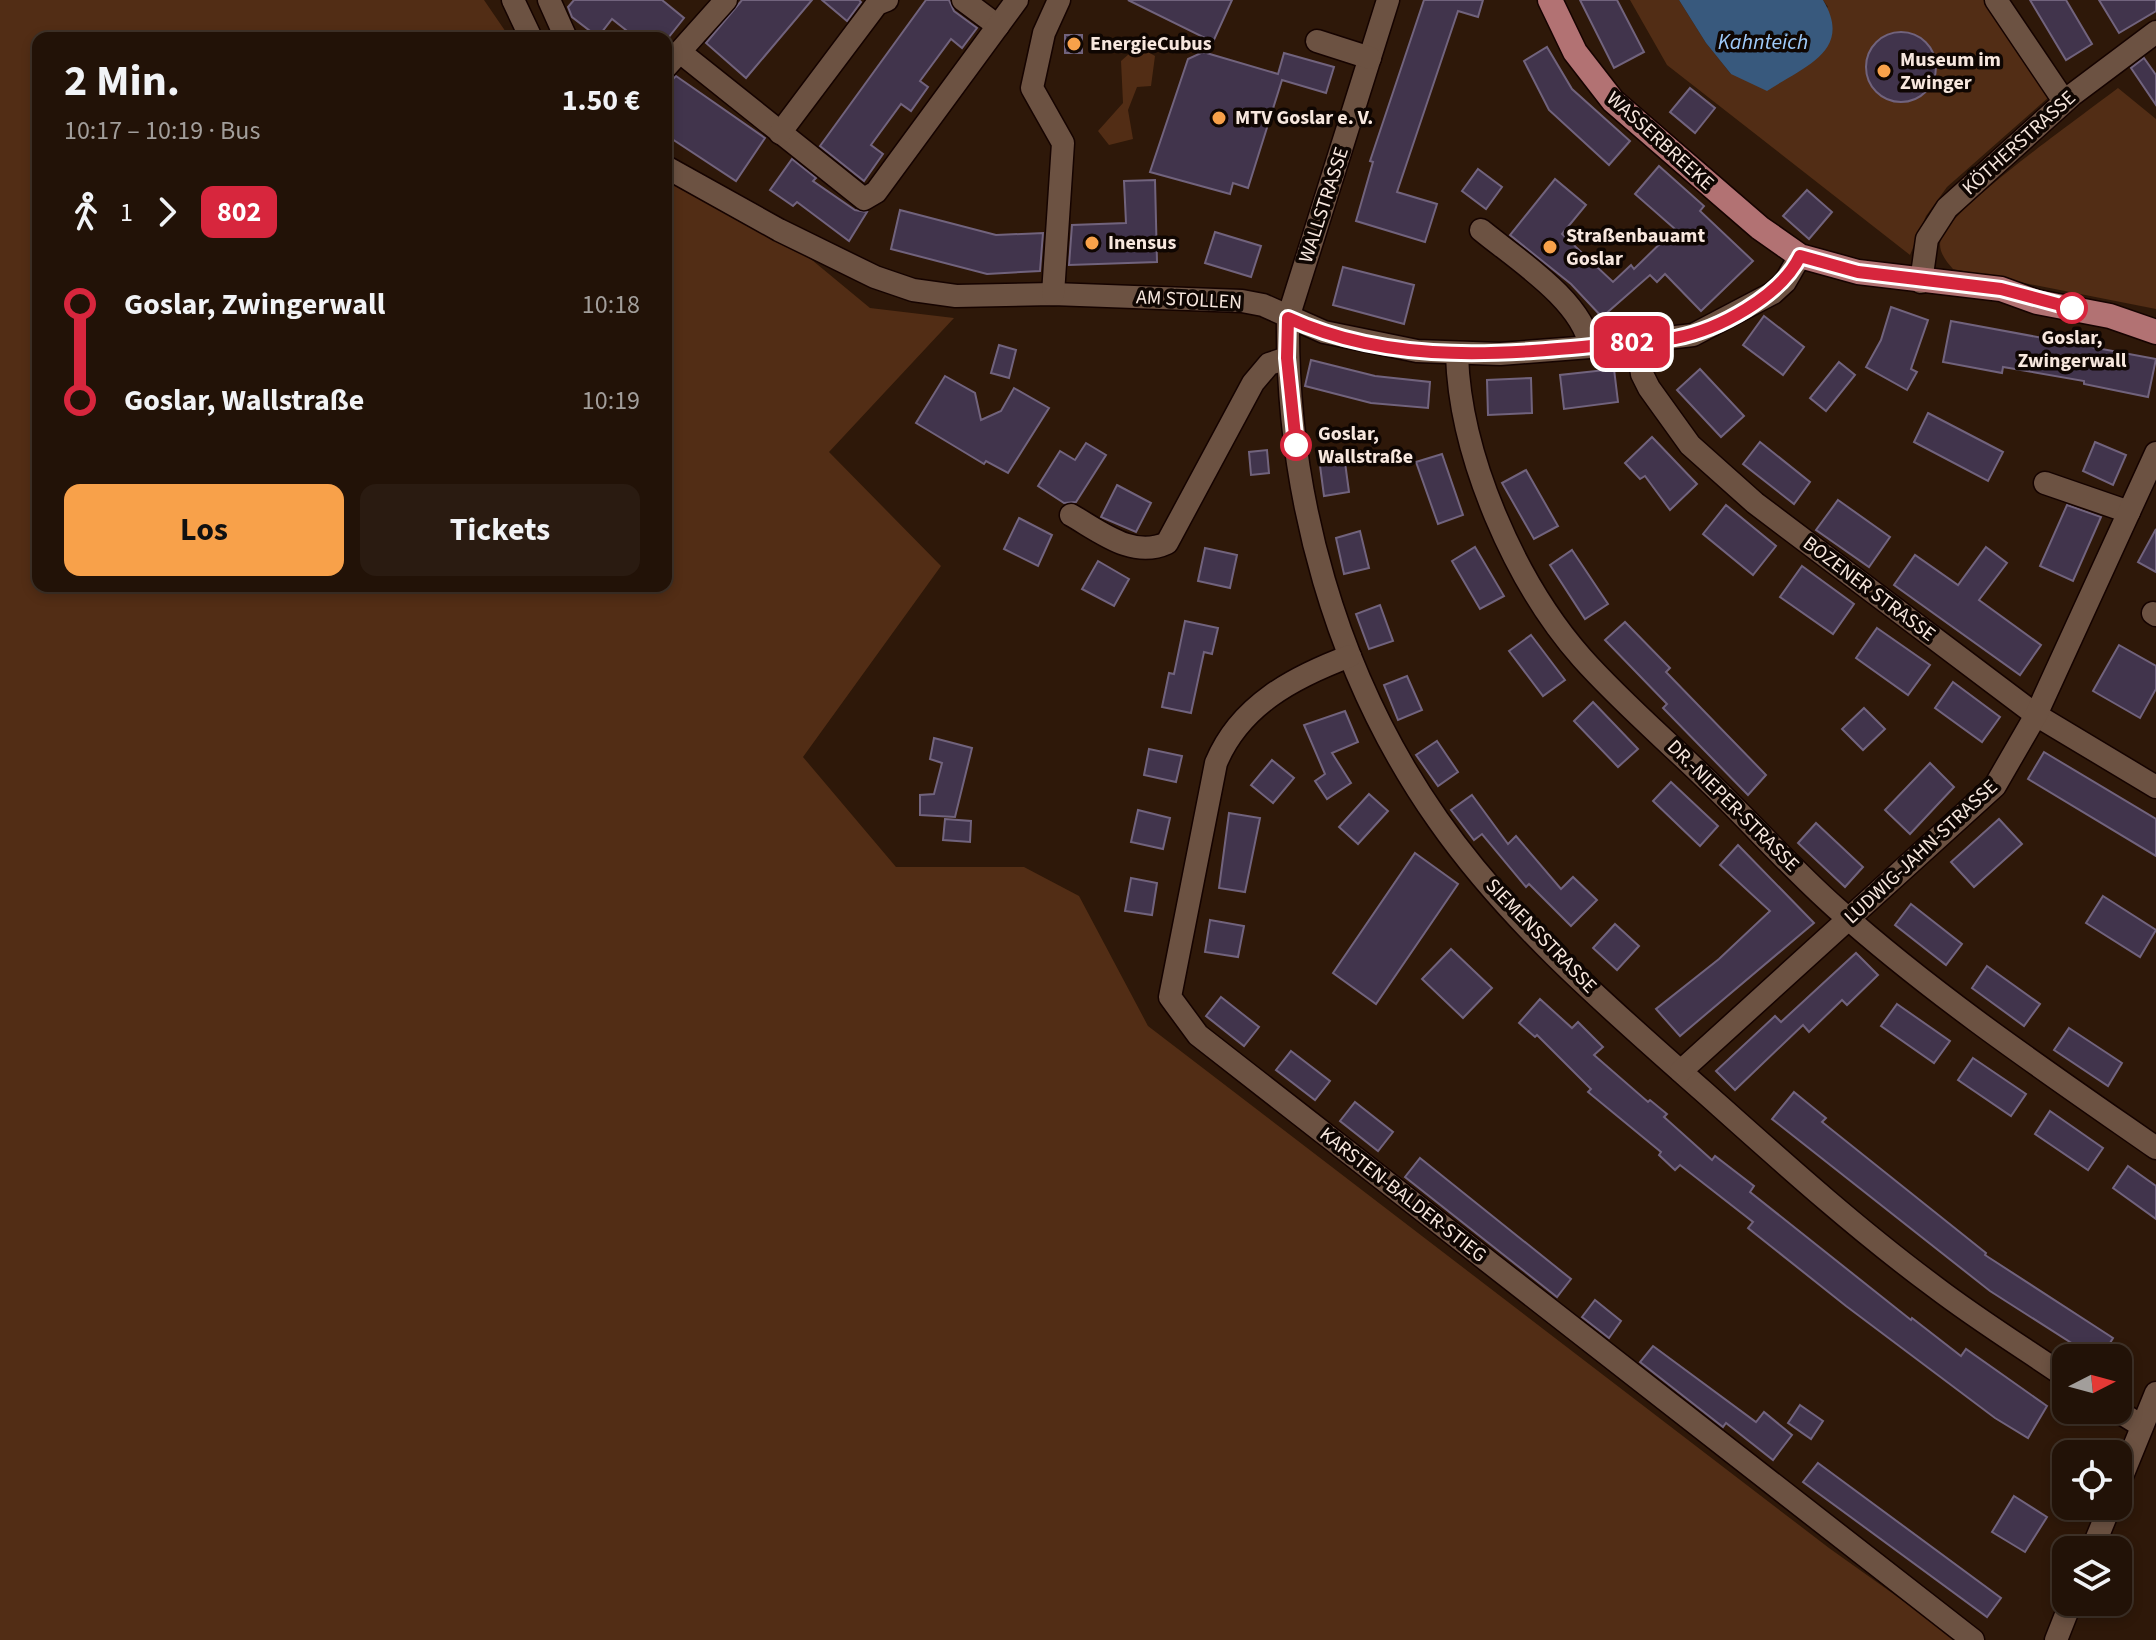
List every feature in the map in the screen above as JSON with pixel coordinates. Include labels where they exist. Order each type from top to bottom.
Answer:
[{"type":"main road","name":"WASSERBREEKE","points":[[1550,0],[1575,52],[1613,101],[1760,228],[1800,256],[1858,272],[1921,282],[1960,282],[2001,289],[2037,302],[2110,316]]},
{"type":"main road","points":[[2110,316],[2156,318]]},
{"type":"main road","points":[[2110,316],[2156,332]]},
{"type":"street","points":[[513,0],[528,32]]},
{"type":"street","points":[[549,0],[563,32]]},
{"type":"street","points":[[726,0],[673,60],[780,133],[864,199],[876,192],[1017,0]]},
{"type":"street","points":[[780,133],[877,4],[887,0]]},
{"type":"street","points":[[963,0],[998,26]]},
{"type":"street","points":[[1053,294],[1063,143],[1032,88],[1044,33],[1059,0]]},
{"type":"street","name":"WALLSTRASSE","points":[[1288,318],[1388,0]]},
{"type":"street","points":[[1996,0],[2064,101]]},
{"type":"street","name":"KÖTHERSTRASSE","points":[[1921,282],[1927,239],[1935,222],[2064,101],[2118,56],[2156,32]]},
{"type":"street","points":[[1317,41],[1370,58]]},
{"type":"street","name":"AM STOLLEN","points":[[672,170],[793,237],[875,277],[913,290],[956,296],[1053,294],[1242,301],[1263,305],[1288,318],[1358,341],[1457,355],[1590,347],[1693,335],[1773,293],[1785,282],[1800,256]]},
{"type":"street","points":[[1481,230],[1574,310],[1588,334],[1590,347]]},
{"type":"street","name":"SIEMENSSTRASSE","points":[[1288,318],[1287,358],[1303,490],[1319,565],[1350,656],[1399,762],[1468,858],[1541,940],[1787,1166],[1934,1286],[2052,1367]]},
{"type":"street","name":"BOZENER STRASSE","points":[[1637,342],[1642,374],[1649,388],[1690,445],[1755,503],[2036,715],[2156,787]]},
{"type":"street","name":"DR.-NIEPER-STRASSE","points":[[1457,355],[1458,380],[1482,478],[1517,563],[1582,658],[1850,920],[1942,996],[2156,1148]]},
{"type":"street","points":[[1071,515],[1132,549],[1154,549],[1167,543],[1253,383],[1269,364],[1287,358]]},
{"type":"street","name":"LUDWIG-JAHN-STRASSE","points":[[1681,1071],[1995,786],[2036,715],[2156,453]]},
{"type":"street","points":[[2045,483],[2129,512]]},
{"type":"street","name":"KARSTEN-BALDER-STIEG","points":[[1350,656],[1293,683],[1253,707],[1225,742],[1210,792],[1170,997],[1198,1035],[1973,1640]]},
{"type":"street","points":[[2132,1451],[2156,1393]]},
{"type":"street","points":[[2132,1420],[2142,1426]]},
{"type":"street","points":[[2056,1640],[2065,1616]]},
{"type":"shaded area","points":[[0,0],[484,0],[506,32],[32,32],[32,592],[672,592],[672,168],[812,260],[870,308],[954,318],[829,452],[941,566],[803,757],[896,867],[1024,867],[1079,896],[1148,1026],[1829,1548],[1958,1640],[0,1640]]},
{"type":"shaded area","points":[[1630,0],[1679,0],[1706,43],[1731,74],[1828,7],[1823,0],[1985,0],[2050,96],[1947,187],[1926,216],[1910,255],[1667,65]]},
{"type":"shaded area","points":[[1138,46],[1155,56],[1151,86],[1137,87],[1128,110],[1133,139],[1109,145],[1098,131],[1123,103],[1121,61]]},
{"type":"shaded area","points":[[2118,88],[2156,119],[2156,309],[1953,269],[1944,258],[1940,245],[1942,236],[1953,221],[1995,182]]},
{"type":"water","name":"Kahnteich","points":[[1679,0],[1823,0],[1831,18],[1832,32],[1820,56],[1767,91],[1731,74],[1706,43]]},
{"type":"building","points":[[574,0],[662,0],[684,18],[672,33],[628,32],[612,19],[602,32],[592,32],[572,17],[568,7]]},
{"type":"building","points":[[742,0],[812,0],[746,78],[706,43]]},
{"type":"building","points":[[822,0],[859,0],[861,2],[847,21]]},
{"type":"building","points":[[926,0],[949,0],[954,11],[977,28],[962,48],[951,39],[920,81],[928,87],[911,111],[901,104],[871,145],[883,154],[864,181],[820,146]]},
{"type":"building","points":[[1128,0],[1232,0],[1213,42]]},
{"type":"building","points":[[1424,0],[1483,0],[1478,17],[1458,11],[1397,192],[1437,204],[1425,242],[1356,221],[1373,162],[1370,161]]},
{"type":"building","points":[[1580,0],[1617,0],[1644,52],[1614,68]]},
{"type":"building","points":[[2030,0],[2066,0],[2092,44],[2066,60]]},
{"type":"building","points":[[2099,0],[2156,0],[2156,11],[2119,33]]},
{"type":"building","points":[[1908,32],[1930,47],[1936,67],[1934,81],[1926,92],[1915,100],[1894,102],[1876,92],[1868,81],[1866,60],[1876,42],[1887,34]]},
{"type":"building","name":"EnergieCubus","points":[[1065,35],[1082,35],[1082,53],[1065,53]]},
{"type":"building","points":[[1547,47],[1572,89],[1630,141],[1609,165],[1549,110],[1524,61]]},
{"type":"building","name":"MTV Goslar e. V.","points":[[1203,52],[1278,74],[1284,53],[1334,67],[1326,93],[1282,80],[1248,188],[1233,183],[1230,194],[1150,172],[1188,59]]},
{"type":"building","points":[[2144,58],[2156,75],[2156,105],[2131,68]]},
{"type":"building","points":[[676,76],[765,138],[736,181],[672,139],[672,80]]},
{"type":"building","points":[[1690,88],[1715,108],[1695,133],[1670,112]]},
{"type":"building","points":[[792,159],[816,178],[813,181],[855,210],[867,212],[849,241],[797,202],[793,206],[770,190]]},
{"type":"building","points":[[1659,166],[1704,206],[1700,211],[1753,261],[1701,311],[1665,274],[1657,282],[1650,275],[1602,317],[1571,284],[1510,235],[1555,179],[1586,205],[1562,234],[1613,282],[1631,265],[1634,269],[1675,229],[1635,194]]},
{"type":"building","points":[[1478,169],[1502,187],[1486,209],[1462,191]]},
{"type":"building","points":[[1155,180],[1157,262],[1069,265],[1072,225],[1126,223],[1124,181]]},
{"type":"building","points":[[1807,190],[1832,212],[1809,239],[1783,216]]},
{"type":"building","points":[[900,210],[996,235],[1043,233],[1040,271],[987,274],[891,249]]},
{"type":"building","points":[[1215,232],[1261,246],[1251,277],[1205,263]]},
{"type":"building","points":[[1343,267],[1414,285],[1404,324],[1333,305]]},
{"type":"building","points":[[1891,307],[1928,320],[1911,369],[1917,372],[1907,390],[1866,367],[1881,340]]},
{"type":"building","points":[[1764,316],[1804,347],[1783,375],[1743,345]]},
{"type":"building","points":[[1951,321],[2156,359],[2148,397],[2084,384],[2084,381],[2003,367],[2002,373],[1943,362]]},
{"type":"building","points":[[999,345],[1016,350],[1009,378],[991,373]]},
{"type":"building","points":[[1311,360],[1375,376],[1430,382],[1428,408],[1371,403],[1305,386]]},
{"type":"building","points":[[1839,362],[1855,375],[1826,411],[1810,398]]},
{"type":"building","points":[[1614,369],[1618,402],[1564,409],[1560,375]]},
{"type":"building","points":[[1700,369],[1744,416],[1721,437],[1677,390]]},
{"type":"building","points":[[945,376],[975,393],[981,420],[1001,411],[1014,388],[1049,408],[1008,473],[986,461],[984,464],[916,423]]},
{"type":"building","points":[[1531,378],[1532,413],[1488,415],[1487,380]]},
{"type":"building","points":[[1928,413],[2003,452],[1988,481],[1914,442]]},
{"type":"building","points":[[1652,437],[1697,484],[1670,510],[1645,476],[1640,479],[1625,463]]},
{"type":"building","points":[[1760,442],[1810,482],[1794,504],[1743,464]]},
{"type":"building","points":[[2095,442],[2126,455],[2113,485],[2083,471]]},
{"type":"building","points":[[1086,443],[1106,455],[1076,502],[1064,503],[1038,486],[1060,451],[1075,460]]},
{"type":"building","points":[[1267,450],[1269,473],[1251,475],[1249,452]]},
{"type":"building","points":[[1442,454],[1463,515],[1438,524],[1416,462]]},
{"type":"building","points":[[1344,455],[1349,492],[1324,496],[1319,458]]},
{"type":"building","points":[[1526,470],[1558,526],[1534,539],[1502,483]]},
{"type":"building","points":[[1117,485],[1151,503],[1136,532],[1101,517]]},
{"type":"building","points":[[1838,500],[1890,537],[1869,567],[1816,530]]},
{"type":"building","points":[[1726,505],[1776,546],[1753,575],[1703,534]]},
{"type":"building","points":[[2067,505],[2101,517],[2073,581],[2040,566]]},
{"type":"building","points":[[1019,518],[1052,535],[1038,566],[1004,549]]},
{"type":"building","points":[[2156,529],[2156,572],[2138,562]]},
{"type":"building","points":[[1360,531],[1369,568],[1344,574],[1336,538]]},
{"type":"building","points":[[1475,547],[1504,596],[1480,609],[1452,561]]},
{"type":"building","points":[[1986,547],[2007,563],[1979,600],[2041,645],[2020,675],[1894,585],[1915,555],[1958,585]]},
{"type":"building","points":[[1205,548],[1237,555],[1230,588],[1198,581]]},
{"type":"building","points":[[1572,550],[1608,604],[1585,619],[1550,565]]},
{"type":"building","points":[[1098,561],[1129,579],[1114,606],[1082,589]]},
{"type":"building","points":[[1802,566],[1854,604],[1833,634],[1780,597]]},
{"type":"building","points":[[1380,605],[1393,641],[1369,649],[1356,614]]},
{"type":"building","points":[[1185,621],[1218,628],[1212,654],[1204,652],[1191,713],[1162,707],[1169,673],[1174,674]]},
{"type":"building","points":[[1625,622],[1670,668],[1666,672],[1766,775],[1748,795],[1663,708],[1667,704],[1605,640]]},
{"type":"building","points":[[1877,628],[1930,665],[1908,695],[1856,658]]},
{"type":"building","points":[[1531,635],[1565,680],[1543,696],[1509,651]]},
{"type":"building","points":[[2119,645],[2156,666],[2156,689],[2140,718],[2093,691]]},
{"type":"building","points":[[1407,676],[1422,710],[1398,720],[1384,685]]},
{"type":"building","points":[[1953,682],[2000,717],[1982,742],[1935,708]]},
{"type":"building","points":[[1593,702],[1638,749],[1618,767],[1574,721]]},
{"type":"building","points":[[1864,708],[1885,729],[1863,750],[1842,729]]},
{"type":"building","points":[[1345,711],[1358,742],[1332,753],[1351,783],[1327,799],[1315,781],[1325,774],[1304,725]]},
{"type":"building","points":[[934,738],[972,748],[955,817],[920,815],[920,795],[934,794],[942,763],[930,759]]},
{"type":"building","points":[[1437,741],[1458,772],[1438,786],[1416,755]]},
{"type":"building","points":[[1149,749],[1182,756],[1176,782],[1144,775]]},
{"type":"building","points":[[2044,752],[2156,819],[2156,856],[2028,779]]},
{"type":"building","points":[[1272,760],[1294,778],[1273,803],[1251,785]]},
{"type":"building","points":[[1930,763],[1954,787],[1910,834],[1885,810]]},
{"type":"building","points":[[1671,782],[1718,826],[1700,846],[1653,801]]},
{"type":"building","points":[[1369,794],[1388,811],[1358,844],[1339,827]]},
{"type":"building","points":[[1472,795],[1508,844],[1516,836],[1561,889],[1573,877],[1597,900],[1571,926],[1529,884],[1526,887],[1482,834],[1474,840],[1451,810]]},
{"type":"building","points":[[1138,810],[1170,818],[1163,849],[1131,842]]},
{"type":"building","points":[[1229,813],[1260,818],[1245,892],[1219,888]]},
{"type":"building","points":[[945,819],[971,821],[970,842],[943,840]]},
{"type":"building","points":[[1999,819],[2022,844],[1974,887],[1951,862]]},
{"type":"building","points":[[1816,823],[1863,867],[1845,887],[1798,843]]},
{"type":"building","points":[[1738,845],[1814,923],[1680,1036],[1656,1009],[1719,959],[1770,911],[1720,865]]},
{"type":"building","points":[[1415,853],[1458,884],[1376,1004],[1333,973]]},
{"type":"building","points":[[1131,878],[1157,883],[1152,915],[1125,911]]},
{"type":"building","points":[[2103,896],[2156,930],[2140,957],[2086,923]]},
{"type":"building","points":[[1911,904],[1962,944],[1946,965],[1895,925]]},
{"type":"building","points":[[1210,920],[1244,926],[1238,957],[1205,952]]},
{"type":"building","points":[[1615,924],[1639,946],[1617,970],[1593,948]]},
{"type":"building","points":[[1451,949],[1492,988],[1463,1018],[1422,979]]},
{"type":"building","points":[[1856,953],[1878,975],[1847,1005],[1842,1000],[1809,1032],[1803,1025],[1735,1090],[1716,1071],[1775,1016],[1781,1022]]},
{"type":"building","points":[[1987,966],[2040,1004],[2024,1026],[1972,988]]},
{"type":"building","points":[[1221,997],[1259,1027],[1244,1046],[1206,1016]]},
{"type":"building","points":[[1540,999],[1572,1028],[1578,1022],[1603,1047],[1594,1055],[1648,1102],[1650,1100],[1667,1114],[1664,1117],[1712,1160],[1715,1156],[1754,1186],[1750,1192],[1911,1320],[1961,1356],[1966,1349],[2047,1406],[2028,1438],[1995,1418],[1846,1306],[1748,1228],[1753,1222],[1680,1165],[1675,1170],[1659,1155],[1661,1152],[1588,1092],[1591,1089],[1537,1035],[1535,1037],[1519,1023]]},
{"type":"building","points":[[1897,1004],[1950,1041],[1934,1063],[1881,1026]]},
{"type":"building","points":[[2069,1028],[2122,1063],[2108,1086],[2054,1050]]},
{"type":"building","points":[[1291,1051],[1330,1081],[1315,1100],[1276,1070]]},
{"type":"building","points":[[1973,1058],[2026,1094],[2011,1116],[1958,1080]]},
{"type":"building","points":[[1794,1092],[1826,1118],[1822,1122],[1985,1255],[2113,1338],[2109,1344],[2073,1344],[1990,1291],[1772,1119]]},
{"type":"building","points":[[1355,1102],[1393,1132],[1378,1151],[1340,1121]]},
{"type":"building","points":[[2050,1111],[2103,1148],[2088,1170],[2035,1134]]},
{"type":"building","points":[[1420,1158],[1571,1279],[1557,1297],[1405,1177]]},
{"type":"building","points":[[2128,1166],[2156,1186],[2156,1219],[2113,1188]]},
{"type":"building","points":[[1595,1300],[1621,1321],[1609,1338],[1582,1317]]},
{"type":"building","points":[[1653,1346],[1756,1422],[1764,1412],[1792,1435],[1773,1460],[1726,1423],[1723,1427],[1640,1362]]},
{"type":"building","points":[[1800,1405],[1823,1421],[1811,1439],[1788,1423]]},
{"type":"building","points":[[1818,1463],[2001,1598],[1987,1617],[1803,1482]]},
{"type":"building","points":[[2014,1496],[2047,1517],[2025,1552],[1992,1532]]},
{"type":"bus line","name":"802","points":[[1296,445],[1287,358],[1288,318],[1358,341],[1457,355],[1675,338],[1693,335],[1773,293],[1785,282],[1800,256],[1858,272],[1921,282],[1960,282],[2001,289],[2037,302],[2072,308]]},
{"type":"place","name":"EnergieCubus","points":[[1074,44]]},
{"type":"place","name":"Museum im Zwinger","points":[[1884,71]]},
{"type":"place","name":"MTV Goslar e. V.","points":[[1219,118]]},
{"type":"place","name":"Inensus","points":[[1092,243]]},
{"type":"place","name":"Straßenbauamt Goslar","points":[[1550,247]]},
{"type":"place","name":"Goslar, Zwingerwall","points":[[2072,308]]},
{"type":"place","name":"Goslar, Wallstraße","points":[[1296,445]]}]
